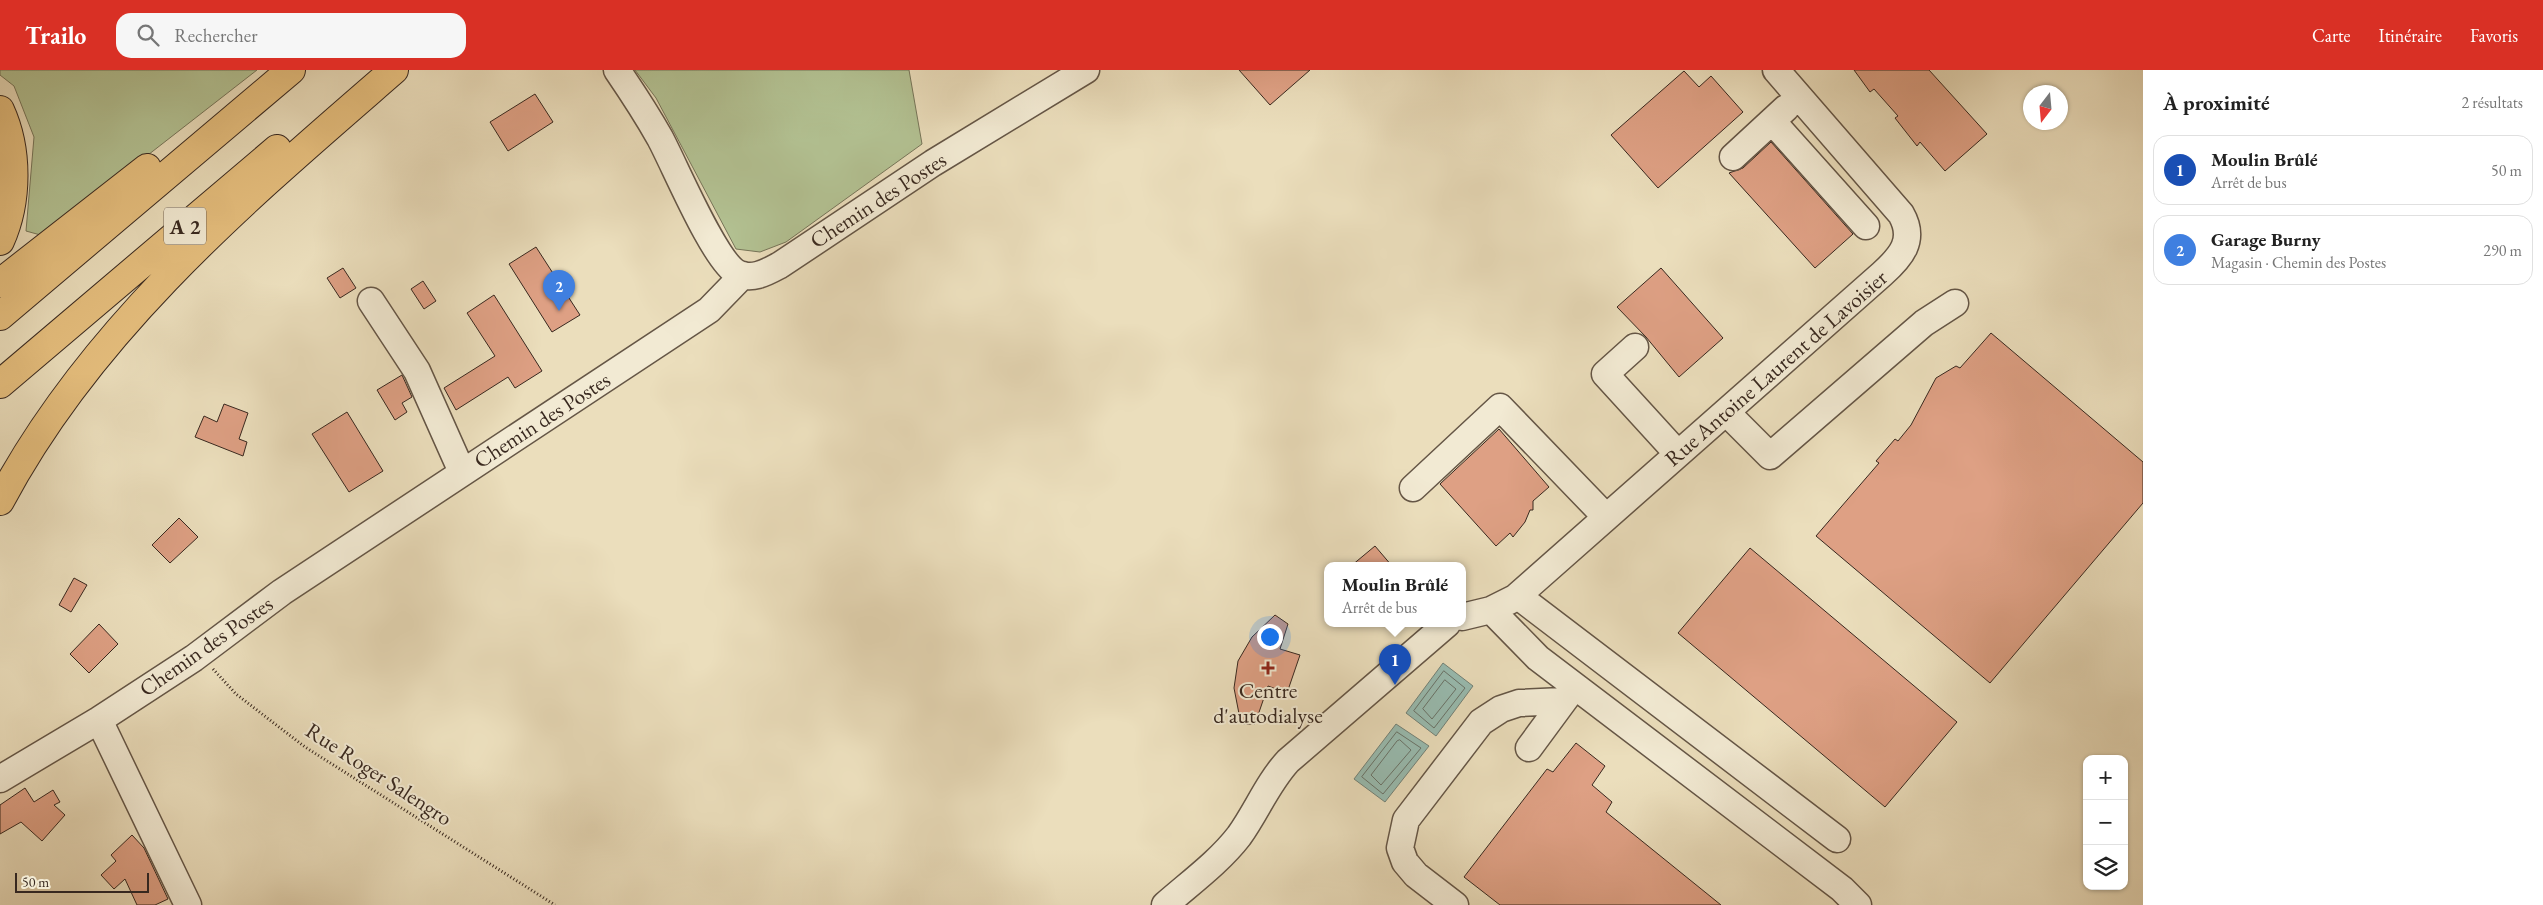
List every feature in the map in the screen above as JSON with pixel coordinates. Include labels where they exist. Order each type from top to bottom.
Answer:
[{"type":"highway","points":[[0,283],[244,91],[278,70]]},
{"type":"highway","name":"A 2","points":[[0,316],[291,70]]},
{"type":"highway","name":"A 2","points":[[0,384],[372,70]]},
{"type":"highway","points":[[0,501],[24,457],[45,426],[87,370],[138,310],[221,224],[394,70]]},
{"type":"highway","points":[[0,110],[10,138],[13,161],[8,216],[0,241]]},
{"type":"street","points":[[617,70],[659,138],[716,250],[726,264],[743,275]]},
{"type":"street","name":"Chemin des Postes","points":[[0,779],[99,720],[199,654],[269,601],[709,310],[743,275],[761,274],[780,265],[933,163],[1086,70]]},
{"type":"street","name":"Rue Antoine Laurent de Lavoisier","points":[[1466,616],[1491,610],[1518,596],[1900,258],[1907,243],[1908,227],[1896,207],[1776,70]]},
{"type":"street","points":[[1733,157],[1799,96]]},
{"type":"street","points":[[1772,121],[1866,226]]},
{"type":"street","points":[[371,302],[417,371],[462,472]]},
{"type":"street","points":[[1726,412],[1770,456],[1924,323],[1955,303]]},
{"type":"street","points":[[1635,347],[1605,374],[1678,454]]},
{"type":"street","points":[[1413,488],[1500,407],[1606,518]]},
{"type":"street","points":[[1518,596],[1837,839]]},
{"type":"street","points":[[1491,610],[1568,694],[1842,889],[1858,905]]},
{"type":"street","points":[[1165,905],[1231,846],[1246,826],[1267,786],[1288,762],[1444,627]]},
{"type":"street","points":[[1529,748],[1568,694]]},
{"type":"street","points":[[1455,905],[1416,875],[1405,862],[1400,848],[1408,815],[1481,722],[1501,709],[1519,703],[1568,694]]},
{"type":"street","points":[[99,720],[188,905]]},
{"type":"path","name":"Rue Roger Salengro","points":[[199,654],[236,694],[305,747],[555,905]]},
{"type":"green space","points":[[0,70],[257,70],[44,236],[26,231],[34,137],[14,86],[0,75]]},
{"type":"green space","points":[[635,70],[909,70],[922,144],[786,242],[760,252],[736,249],[656,98]]},
{"type":"water","points":[[1443,663],[1473,686],[1436,736],[1406,713]]},
{"type":"water","points":[[1396,724],[1429,746],[1385,802],[1354,779]]},
{"type":"building","points":[[1239,70],[1310,70],[1270,105]]},
{"type":"building","points":[[1854,70],[1929,70],[1987,134],[1945,171],[1920,142],[1917,146],[1895,118],[1898,116],[1874,89],[1870,92]]},
{"type":"building","points":[[1684,71],[1699,87],[1711,76],[1743,112],[1658,188],[1611,135]]},
{"type":"building","points":[[535,94],[553,122],[508,151],[490,122]]},
{"type":"building","points":[[1771,142],[1853,234],[1815,268],[1729,173],[1743,168]]},
{"type":"building","points":[[536,247],[580,315],[552,332],[509,264]]},
{"type":"building","points":[[343,268],[356,288],[340,298],[327,278]]},
{"type":"building","points":[[1661,268],[1723,338],[1679,377],[1646,337],[1617,307]]},
{"type":"building","points":[[423,281],[436,301],[424,309],[411,289]]},
{"type":"building","points":[[494,295],[542,371],[515,388],[508,377],[456,410],[444,388],[495,356],[467,313]]},
{"type":"building","points":[[1991,333],[2143,462],[2143,503],[1990,683],[1816,536],[1879,463],[1876,461],[1895,439],[1898,441],[1911,425],[1936,378],[1956,366],[1960,368]]},
{"type":"building","points":[[402,375],[412,397],[402,403],[407,412],[395,420],[377,390]]},
{"type":"building","points":[[224,404],[248,413],[239,439],[247,442],[243,456],[195,437],[204,416],[217,422]]},
{"type":"building","points":[[347,412],[383,471],[349,492],[312,434]]},
{"type":"building","points":[[1499,429],[1549,487],[1533,501],[1533,510],[1530,510],[1525,522],[1513,537],[1510,533],[1496,546],[1440,484]]},
{"type":"building","points":[[179,518],[198,537],[170,563],[152,545]]},
{"type":"building","points":[[1375,546],[1389,562],[1356,562]]},
{"type":"building","points":[[1750,548],[1957,722],[1885,807],[1678,633]]},
{"type":"building","points":[[74,578],[87,585],[71,612],[59,605]]},
{"type":"building","points":[[1275,615],[1288,624],[1280,649],[1300,655],[1287,693],[1268,686],[1255,724],[1241,724],[1234,688],[1238,661],[1252,637]]},
{"type":"building","points":[[99,624],[118,644],[89,673],[70,654]]},
{"type":"building","points":[[1576,743],[1605,766],[1592,785],[1612,802],[1606,812],[1721,905],[1500,905],[1464,877],[1547,769],[1553,772]]},
{"type":"building","points":[[25,788],[34,802],[53,790],[60,802],[54,805],[65,815],[42,841],[21,822],[0,834],[0,805]]},
{"type":"building","points":[[132,835],[144,848],[168,899],[155,905],[137,905],[125,879],[114,889],[101,875],[116,861],[111,855]]},
{"type":"place","name":"Garage Burny","points":[[559,311]]},
{"type":"place","name":"Centre d'autodialyse","points":[[1268,668]]},
{"type":"place","name":"Moulin Brûlé","points":[[1395,685]]}]
